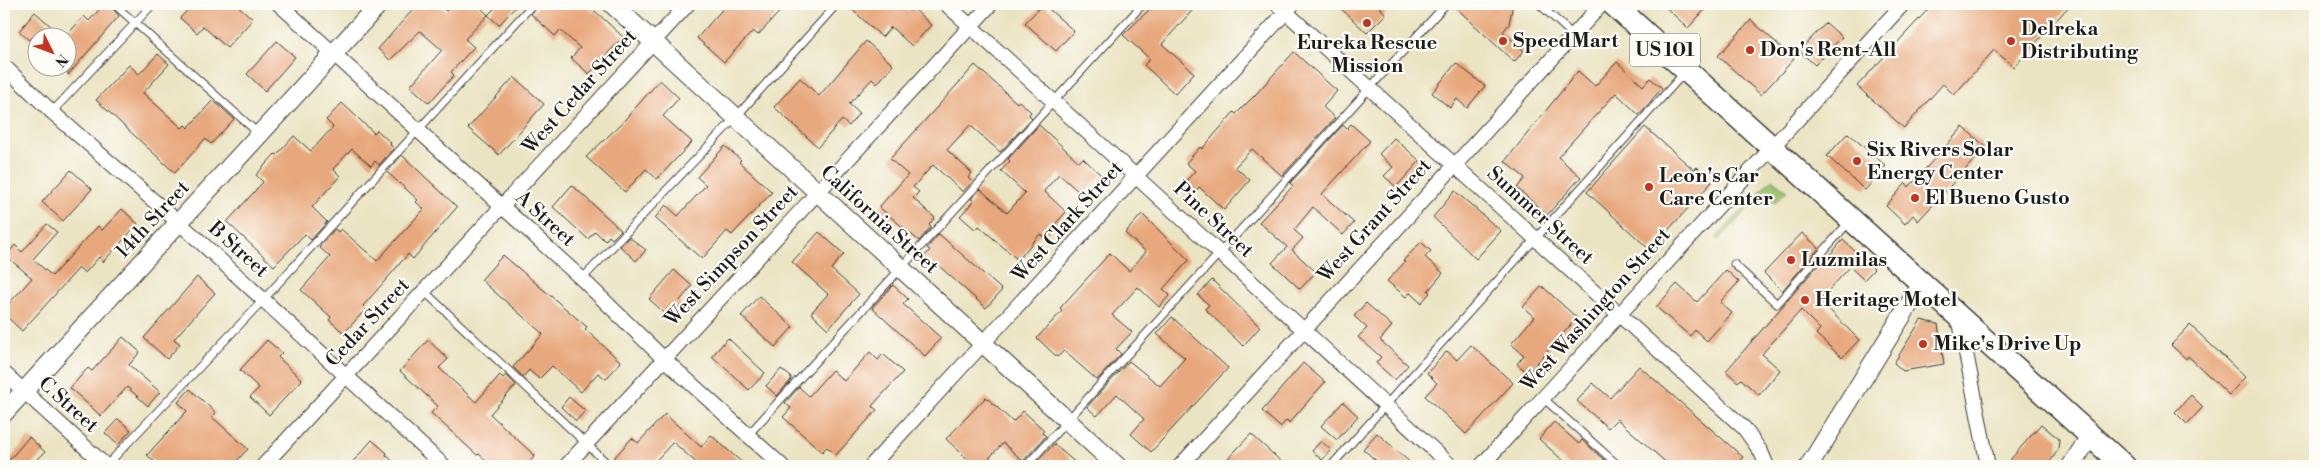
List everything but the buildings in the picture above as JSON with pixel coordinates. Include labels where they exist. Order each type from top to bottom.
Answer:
[{"type":"highway","name":"US 101","points":[[1612,4],[1853,218],[2124,466]]},
{"type":"street","name":"A Street","points":[[279,4],[582,279],[664,358],[782,466]]},
{"type":"street","name":"14th Street","points":[[4,413],[379,4]]},
{"type":"street","name":"California Street","points":[[612,4],[1117,466]]},
{"type":"street","name":"West Cedar Street","points":[[502,207],[688,4]]},
{"type":"street","name":"Pine Street","points":[[946,4],[1452,466]]},
{"type":"street","name":"West Simpson Street","points":[[566,466],[991,4]]},
{"type":"street","name":"West Grant Street","points":[[1180,466],[1573,35],[1612,4]]},
{"type":"street","name":"West Washington Street","points":[[1481,466],[1901,4]]},
{"type":"street","name":"Summer Street","points":[[1285,6],[1368,87],[1744,428],[1761,452],[1767,466]]},
{"type":"street","name":"West Clark Street","points":[[871,466],[1136,176],[1285,6]]},
{"type":"street","name":"B Street","points":[[4,66],[52,112],[180,223],[444,466]]},
{"type":"street","name":"Cedar Street","points":[[269,464],[346,376],[502,207]]},
{"type":"street","points":[[1809,466],[1923,282]]},
{"type":"street","points":[[1958,314],[1988,466]]},
{"type":"street","name":"C Street","points":[[4,373],[106,466]]},
{"type":"street","points":[[2071,466],[2090,436]]},
{"type":"lane","points":[[114,4],[260,135]]},
{"type":"lane","points":[[52,112],[152,4]]},
{"type":"lane","points":[[106,466],[263,300],[533,4]]},
{"type":"lane","points":[[582,279],[736,117],[838,4]]},
{"type":"lane","points":[[748,435],[1143,4]]},
{"type":"lane","points":[[1026,466],[1368,87],[1446,4]]},
{"type":"lane","points":[[1539,4],[1573,35]]},
{"type":"lane","points":[[1331,466],[1688,70]]},
{"type":"lane","points":[[1734,264],[1776,304],[1853,218]]},
{"type":"lane","points":[[424,291],[610,466]]},
{"type":"lane","points":[[1543,398],[1618,466]]},
{"type":"green space","points":[[1772,179],[1787,191],[1775,203],[1762,194],[1719,240],[1716,238]]},
{"type":"place","name":"Eureka Rescue Mission","points":[[1367,23]]},
{"type":"place","name":"SpeedMart","points":[[1503,41]]},
{"type":"place","name":"Delreka Distributing","points":[[2011,41]]},
{"type":"place","name":"Don's Rent-All","points":[[1750,50]]},
{"type":"place","name":"Six Rivers Solar Energy Center","points":[[1857,161]]},
{"type":"place","name":"Leon's Car Care Center","points":[[1649,187]]},
{"type":"place","name":"El Bueno Gusto","points":[[1915,198]]},
{"type":"place","name":"Luzmilas","points":[[1791,260]]},
{"type":"place","name":"Heritage Motel","points":[[1805,300]]},
{"type":"place","name":"Mike's Drive Up","points":[[1923,344]]}]
